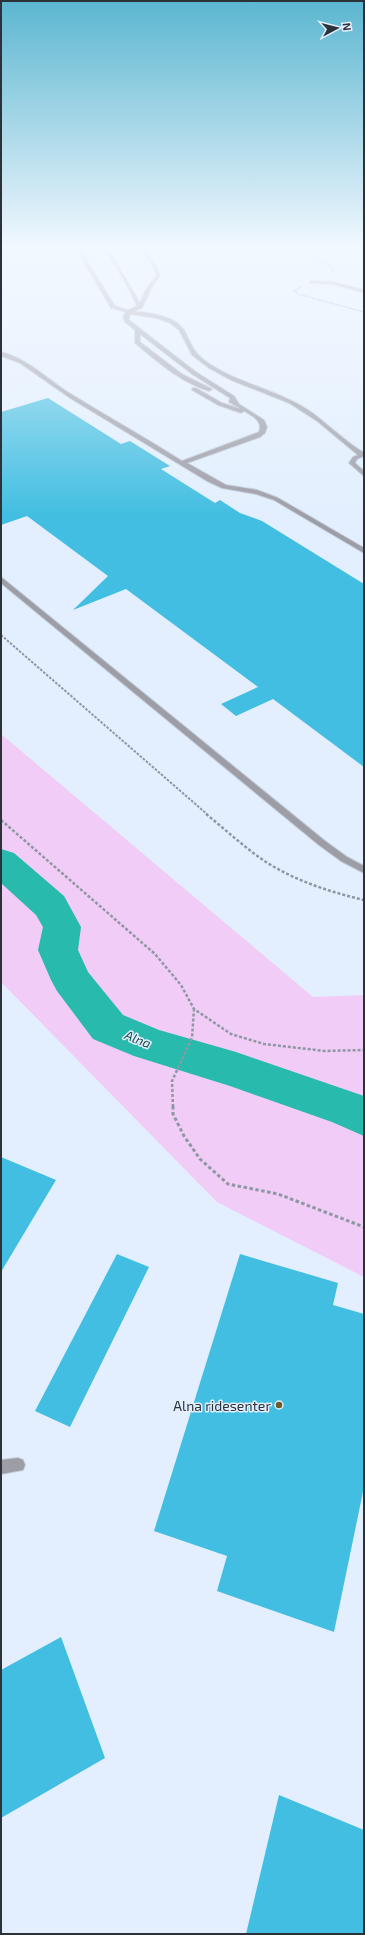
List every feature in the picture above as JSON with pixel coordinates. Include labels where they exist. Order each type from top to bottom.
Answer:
[{"type":"street","points":[[137,336],[137,342],[185,379],[215,391]]},
{"type":"street","points":[[146,336],[215,391],[226,399],[237,403]]},
{"type":"street","points":[[184,336],[186,344],[200,360],[226,375],[266,390],[304,409],[363,454],[355,458],[352,463],[364,474]]},
{"type":"street","points":[[1,354],[21,361],[51,384],[185,462],[218,485],[257,492],[276,498],[364,551]]},
{"type":"street","points":[[185,379],[190,386],[220,404],[254,415]]},
{"type":"street","points":[[185,462],[258,436],[262,433],[264,427],[262,421],[237,403],[232,397],[208,384]]},
{"type":"street","points":[[1,579],[322,843],[344,859],[364,870]]},
{"type":"street","points":[[1,1467],[18,1465]]},
{"type":"path","points":[[1,635],[255,855],[285,874],[304,883],[336,894],[364,900]]},
{"type":"path","points":[[1,820],[154,954],[181,985],[194,1009],[231,1034],[264,1044],[325,1051],[364,1050]]},
{"type":"path","points":[[194,1009],[192,1038],[172,1081],[173,1114],[184,1136],[200,1159],[228,1184],[278,1194],[364,1227]]},
{"type":"shaded area","points":[[1,734],[313,997],[364,995],[364,1277],[217,1202],[1,982]]},
{"type":"building","points":[[48,398],[121,444],[130,441],[170,466],[161,469],[215,503],[220,500],[240,513],[262,521],[364,584],[364,767],[273,699],[236,716],[221,704],[258,687],[126,589],[73,610],[108,576],[27,516],[1,525],[1,412]]},
{"type":"building","points":[[1,1157],[56,1180],[1,1272]]},
{"type":"building","points":[[117,1254],[149,1267],[70,1427],[35,1411]]},
{"type":"building","name":"Alna ridesenter","points":[[240,1254],[338,1283],[333,1305],[364,1314],[364,1487],[334,1632],[217,1591],[227,1556],[154,1531]]},
{"type":"building","points":[[61,1637],[105,1758],[1,1818],[1,1670]]},
{"type":"building","points":[[279,1795],[364,1830],[364,1934],[246,1934]]},
{"type":"waterway","name":"Alna","points":[[1,862],[51,906],[62,927],[58,950],[71,980],[108,1027],[149,1044],[236,1070],[348,1109],[364,1117]]},
{"type":"place","name":"Alna ridesenter","points":[[279,1405]]}]
